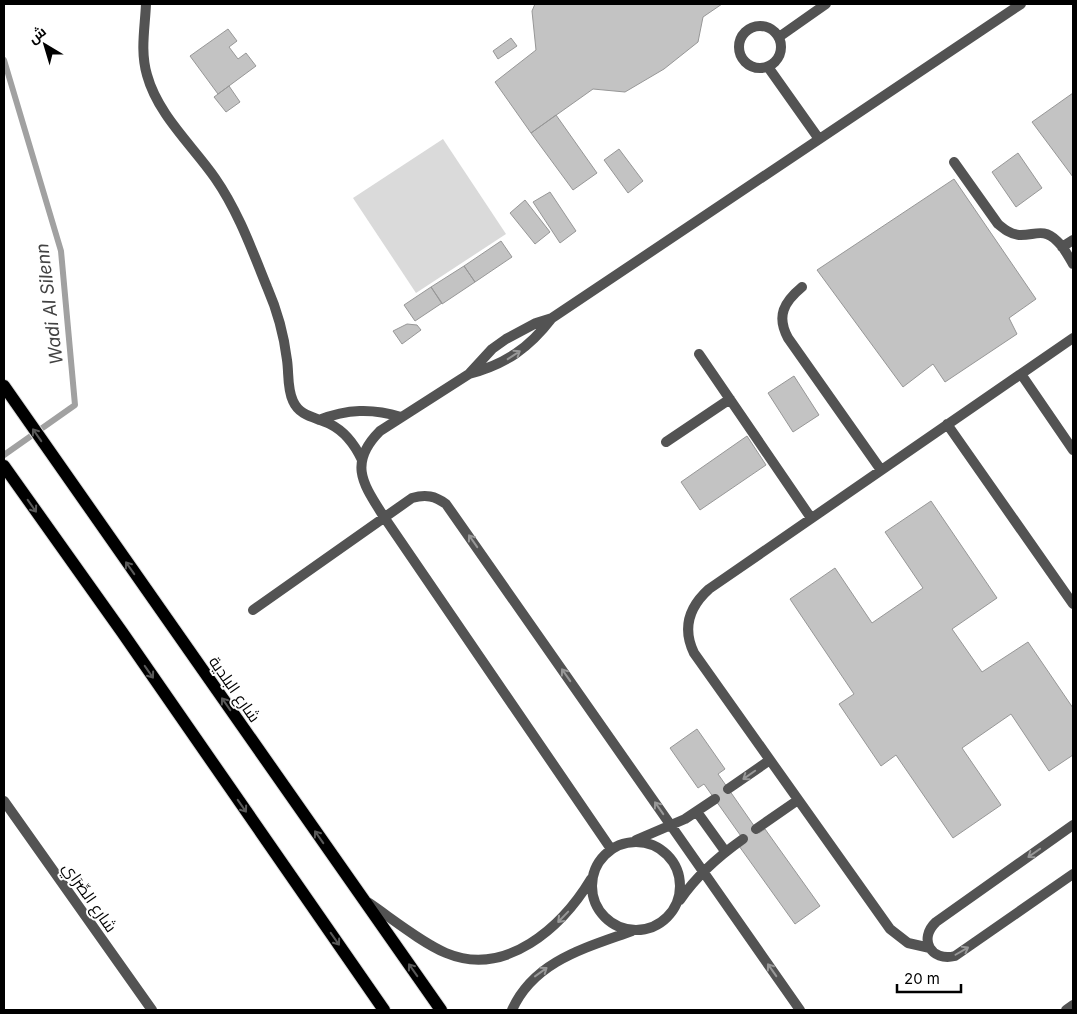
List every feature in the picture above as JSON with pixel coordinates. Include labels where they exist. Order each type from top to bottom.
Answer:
[{"type":"main road","name":"شارع البلدية","points":[[4,386],[441,1010]]},
{"type":"main road","points":[[4,466],[122,632],[384,1010]]},
{"type":"street","points":[[146,4],[143,56],[150,86],[162,110],[200,158],[230,204],[245,234],[276,310],[287,359],[292,401],[305,414],[341,431],[350,439],[362,460]]},
{"type":"street","points":[[779,37],[826,4]]},
{"type":"street","points":[[469,374],[492,349],[506,339],[536,323],[552,318],[1021,4]]},
{"type":"street","points":[[753,27],[768,27],[779,37],[782,51],[779,58],[768,67],[754,68],[742,59],[739,44],[746,31],[753,27]]},
{"type":"street","points":[[768,67],[820,139]]},
{"type":"street","points":[[954,162],[993,218],[1004,229],[1019,235],[1035,232],[1043,233],[1057,241],[1073,264]]},
{"type":"street","points":[[1062,247],[1073,240]]},
{"type":"street","points":[[802,287],[793,294],[783,310],[783,329],[881,470]]},
{"type":"street","points":[[552,318],[541,332],[516,354],[501,363],[469,374],[380,431],[366,449],[361,471],[363,482],[384,517],[611,849]]},
{"type":"street","points":[[930,948],[908,943],[890,929],[694,653],[690,644],[687,625],[689,615],[694,605],[708,589],[1073,338]]},
{"type":"street","points":[[699,354],[812,518]]},
{"type":"street","points":[[1021,374],[1073,450]]},
{"type":"street","points":[[666,442],[730,399]]},
{"type":"street","points":[[319,420],[346,411],[360,410],[387,413],[401,417]]},
{"type":"street","points":[[947,424],[1073,604]]},
{"type":"street","points":[[252,610],[412,498],[430,496],[446,504],[800,1010]]},
{"type":"street","points":[[728,789],[770,760]]},
{"type":"street","points":[[362,899],[444,952],[470,960],[500,958],[514,952],[543,934],[570,910],[592,878],[599,862],[611,849],[671,826],[697,812],[715,799]]},
{"type":"street","points":[[756,829],[798,800]]},
{"type":"street","name":"شارع الصِّرَاي","points":[[4,801],[148,1009]]},
{"type":"street","points":[[697,812],[725,852]]},
{"type":"street","points":[[1073,824],[936,922],[928,934],[927,941],[930,948],[940,957],[948,958],[955,956],[1073,874]]},
{"type":"street","points":[[592,878],[591,891],[601,914],[610,922],[622,928],[634,930],[647,929],[659,924],[668,916],[703,872],[743,838]]},
{"type":"street","points":[[633,841],[646,842],[658,847],[669,855],[676,866],[680,879],[680,893],[676,906]]},
{"type":"street","points":[[512,1010],[525,987],[535,977],[558,961],[584,948],[634,930]]},
{"type":"street","points":[[1066,1010],[1073,1005]]},
{"type":"shaded area","points":[[443,139],[506,234],[416,293],[353,198]]},
{"type":"building","points":[[535,4],[722,4],[703,17],[698,42],[664,69],[625,92],[593,89],[531,133],[495,82],[536,50],[532,11]]},
{"type":"building","points":[[228,29],[237,41],[229,47],[238,59],[246,53],[256,66],[218,94],[190,56]]},
{"type":"building","points":[[511,38],[517,46],[498,59],[493,51]]},
{"type":"building","points":[[229,86],[240,102],[226,112],[214,97]]},
{"type":"building","points":[[1073,93],[1073,177],[1032,122]]},
{"type":"building","points":[[556,115],[597,173],[573,190],[531,133]]},
{"type":"building","points":[[619,149],[643,181],[628,193],[604,160]]},
{"type":"building","points":[[1018,153],[1042,188],[1016,207],[992,172]]},
{"type":"building","points":[[954,179],[1036,299],[1009,318],[1017,334],[945,382],[933,364],[903,387],[817,270]]},
{"type":"building","points":[[550,192],[576,231],[560,243],[533,202]]},
{"type":"building","points":[[525,200],[550,232],[535,244],[510,213]]},
{"type":"building","points":[[501,241],[512,257],[475,282],[464,266]]},
{"type":"building","points":[[464,266],[475,282],[442,304],[431,287]]},
{"type":"building","points":[[431,287],[442,303],[415,321],[404,305]]},
{"type":"building","points":[[407,324],[417,325],[421,330],[402,344],[393,331]]},
{"type":"building","points":[[794,376],[819,415],[793,432],[768,393]]},
{"type":"building","points":[[747,436],[766,465],[700,510],[681,482]]},
{"type":"building","points":[[931,501],[997,598],[952,629],[982,672],[1028,642],[1073,708],[1073,755],[1049,771],[1011,714],[962,748],[1001,805],[953,838],[896,755],[881,766],[839,704],[854,694],[790,599],[835,568],[872,623],[923,588],[885,532]]},
{"type":"building","points":[[697,729],[725,769],[718,774],[759,833],[765,829],[820,906],[795,924],[739,846],[743,839],[704,784],[698,788],[670,748]]},
{"type":"waterway","name":"Wadi Al Silenn","points":[[4,60],[61,251],[75,405],[4,455]]}]
